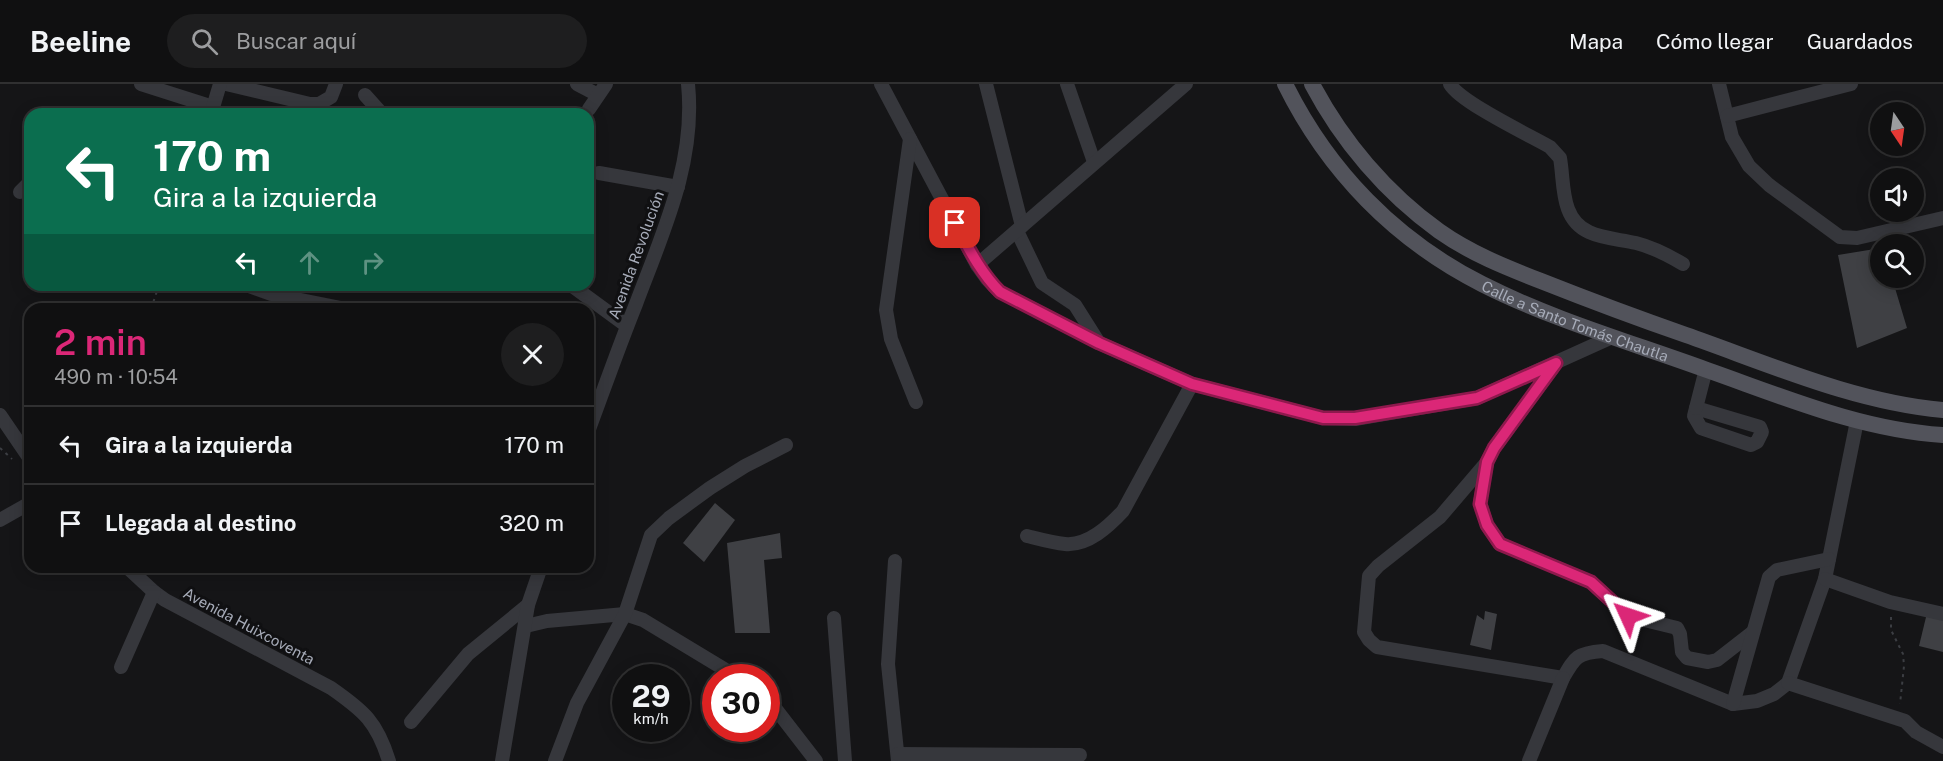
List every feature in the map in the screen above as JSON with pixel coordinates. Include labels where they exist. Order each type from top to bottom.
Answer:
[{"type":"main road","name":"Calle a Santo Tomás Chautla","points":[[1285,84],[1313,135],[1348,182],[1368,203],[1419,246],[1483,285],[1612,337],[1806,406],[1857,421],[1943,435]]},
{"type":"main road","name":"Calle a Santo Tomás Chautla","points":[[1312,84],[1326,111],[1343,135],[1384,182],[1439,231],[1476,254],[1622,313],[1828,386],[1886,400],[1943,410]]},
{"type":"street","points":[[141,84],[207,108]]},
{"type":"street","points":[[213,108],[220,84]]},
{"type":"street","points":[[226,84],[310,104],[319,104],[331,96],[336,84]]},
{"type":"street","points":[[577,84],[602,90],[591,108]]},
{"type":"street","name":"Avenida Revolución","points":[[594,416],[678,187],[688,148],[690,112],[688,84]]},
{"type":"street","points":[[881,84],[977,265],[1000,292],[1099,343],[1192,384],[1323,418],[1355,418],[1477,398],[1612,337]]},
{"type":"street","points":[[986,84],[1019,229],[1042,283],[1080,309],[1099,343]]},
{"type":"street","points":[[1067,84],[1094,162]]},
{"type":"street","points":[[977,265],[1094,162],[1170,90],[1186,84]]},
{"type":"street","points":[[1450,84],[1455,92],[1473,104],[1550,147],[1556,153],[1560,158],[1568,211],[1580,226],[1588,232],[1603,237],[1637,243],[1683,264]]},
{"type":"street","points":[[1719,84],[1732,137],[1749,166],[1769,185],[1840,237],[1857,238],[1943,218]]},
{"type":"street","points":[[1727,116],[1851,84]]},
{"type":"street","points":[[365,95],[377,108]]},
{"type":"street","points":[[910,139],[886,310],[891,339],[916,402]]},
{"type":"street","points":[[599,173],[678,187]]},
{"type":"street","points":[[263,291],[316,303]]},
{"type":"street","points":[[579,291],[627,326]]},
{"type":"street","points":[[1556,363],[1494,448],[1487,462],[1440,517],[1378,566],[1369,576],[1364,632],[1377,647],[1563,678]]},
{"type":"street","points":[[1696,408],[1706,369]]},
{"type":"street","points":[[1027,536],[1067,544],[1084,541],[1110,525],[1123,511],[1192,384]]},
{"type":"street","points":[[0,415],[24,450]]},
{"type":"street","points":[[1529,761],[1563,678],[1573,660],[1590,652],[1603,651],[1733,704],[1757,701],[1774,694],[1788,683],[1825,579],[1857,421]]},
{"type":"street","points":[[555,761],[577,703],[625,614],[651,535],[660,525],[710,488],[745,466],[786,445]]},
{"type":"street","points":[[1487,462],[1480,504],[1487,525],[1500,544],[1591,582],[1628,616],[1677,628],[1682,652],[1687,658],[1708,662],[1717,660],[1754,632]]},
{"type":"street","points":[[0,520],[24,506]]},
{"type":"street","points":[[1733,704],[1769,577],[1777,570],[1829,559]]},
{"type":"street","points":[[896,561],[888,664],[898,758],[1080,755]]},
{"type":"street","name":"Avenida Huixcoventa","points":[[133,573],[154,592],[331,688],[375,725],[389,761]]},
{"type":"street","points":[[502,761],[528,605],[539,573]]},
{"type":"street","points":[[1825,579],[1890,602],[1943,614]]},
{"type":"street","points":[[121,667],[154,592]]},
{"type":"street","points":[[411,722],[468,654],[528,605]]},
{"type":"street","points":[[526,626],[547,621],[625,614],[643,620],[716,664]]},
{"type":"street","points":[[834,618],[845,761]]},
{"type":"street","points":[[1788,683],[1905,721],[1916,732],[1943,747]]},
{"type":"street","points":[[780,714],[816,761]]},
{"type":"path","points":[[1890,602],[1891,630],[1903,654],[1904,666],[1899,713],[1905,721]]},
{"type":"building","points":[[1870,250],[1870,288],[1895,288],[1907,328],[1857,348],[1838,255]]},
{"type":"building","points":[[715,503],[735,520],[704,562],[683,543]]},
{"type":"building","points":[[780,533],[782,558],[764,560],[770,633],[735,633],[727,543]]},
{"type":"building","points":[[1485,611],[1497,614],[1491,650],[1470,645],[1477,615],[1484,620]]},
{"type":"building","points":[[1927,613],[1943,618],[1943,652],[1919,646]]},
{"type":"route","points":[[955,223],[977,265],[1000,292],[1099,343],[1192,384],[1323,418],[1355,418],[1477,398],[1556,363],[1494,448],[1487,462],[1480,504],[1487,525],[1500,544],[1591,582],[1628,616]]}]
